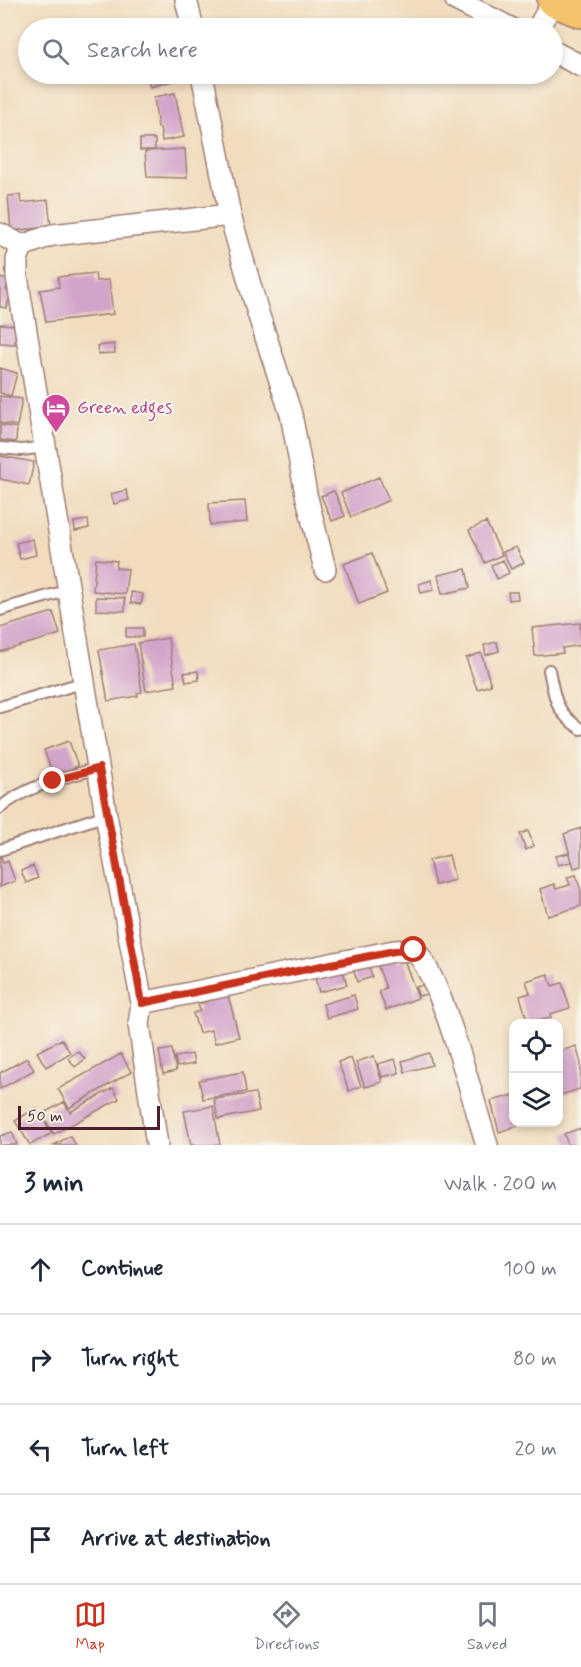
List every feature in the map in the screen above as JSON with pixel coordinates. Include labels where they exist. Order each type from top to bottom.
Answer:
[{"type":"highway","points":[[554,0],[581,11]]},
{"type":"street","points":[[186,0],[190,18]]},
{"type":"street","points":[[456,0],[491,18]]},
{"type":"street","points":[[544,18],[554,0]]},
{"type":"street","points":[[563,57],[581,66]]},
{"type":"street","points":[[204,84],[230,215],[258,313],[291,414],[306,494],[325,569]]},
{"type":"street","points":[[0,234],[22,246],[52,235],[230,215]]},
{"type":"street","points":[[22,246],[17,260],[17,277],[106,815],[142,1003],[138,1024],[157,1145]]},
{"type":"street","points":[[142,1003],[394,951],[414,950],[422,957],[440,998],[487,1145]]},
{"type":"lane","points":[[0,448],[22,450],[45,447]]},
{"type":"lane","points":[[0,610],[69,590]]},
{"type":"lane","points":[[549,670],[557,707],[568,720],[581,729]]},
{"type":"lane","points":[[0,707],[85,682]]},
{"type":"lane","points":[[0,808],[10,799],[53,781],[99,768]]},
{"type":"lane","points":[[0,849],[106,815]]},
{"type":"building","points":[[175,93],[184,137],[162,141],[154,97]]},
{"type":"building","points":[[140,139],[155,139],[155,150],[140,150]]},
{"type":"building","points":[[185,149],[187,178],[147,177],[145,151]]},
{"type":"building","points":[[20,195],[21,203],[48,200],[51,227],[11,231],[8,196]]},
{"type":"building","points":[[95,273],[96,281],[109,280],[113,314],[46,322],[40,290],[59,287],[58,277]]},
{"type":"building","points":[[0,278],[8,280],[6,290],[11,291],[7,308],[0,307]]},
{"type":"building","points":[[0,324],[16,325],[15,344],[0,343]]},
{"type":"building","points":[[114,344],[115,353],[98,354],[97,346]]},
{"type":"building","points":[[0,368],[17,373],[11,396],[0,393]]},
{"type":"building","points":[[0,396],[22,399],[17,426],[0,423]]},
{"type":"building","points":[[0,425],[17,428],[16,442],[0,440]]},
{"type":"building","points":[[0,456],[34,462],[29,485],[0,479]]},
{"type":"building","points":[[379,477],[389,500],[351,517],[341,493]]},
{"type":"building","points":[[126,490],[129,500],[114,504],[111,494]]},
{"type":"building","points":[[334,491],[345,516],[332,521],[321,496]]},
{"type":"building","points":[[245,501],[247,522],[210,525],[209,503]]},
{"type":"building","points":[[88,520],[89,528],[75,531],[74,522]]},
{"type":"building","points":[[486,522],[502,555],[485,563],[469,530]]},
{"type":"building","points":[[33,539],[36,555],[20,559],[16,543]]},
{"type":"building","points":[[516,547],[524,563],[511,569],[503,552]]},
{"type":"building","points":[[372,553],[387,593],[359,604],[344,564]]},
{"type":"building","points":[[96,559],[117,561],[116,568],[128,569],[125,594],[93,591]]},
{"type":"building","points":[[503,560],[509,573],[497,579],[491,565]]},
{"type":"building","points":[[466,569],[470,588],[442,594],[438,575]]},
{"type":"building","points":[[431,580],[434,590],[421,593],[419,584]]},
{"type":"building","points":[[131,592],[143,594],[141,604],[131,603]]},
{"type":"building","points":[[508,592],[517,592],[518,599],[509,600]]},
{"type":"building","points":[[96,597],[125,598],[125,611],[96,610]]},
{"type":"building","points":[[53,612],[60,634],[0,652],[0,628]]},
{"type":"building","points":[[580,623],[581,645],[562,648],[563,653],[535,656],[532,628]]},
{"type":"building","points":[[126,628],[143,628],[143,637],[126,637]]},
{"type":"building","points":[[168,638],[176,686],[146,691],[138,643]]},
{"type":"building","points":[[497,642],[499,651],[486,655],[484,645]]},
{"type":"building","points":[[134,644],[142,692],[137,693],[138,696],[108,701],[99,650]]},
{"type":"building","points":[[481,653],[491,685],[477,689],[466,658]]},
{"type":"building","points":[[198,671],[199,680],[186,682],[184,673]]},
{"type":"building","points":[[69,741],[78,766],[53,775],[44,750]]},
{"type":"building","points":[[581,828],[581,866],[574,868],[564,834]]},
{"type":"building","points":[[528,831],[534,846],[526,850],[520,834]]},
{"type":"building","points":[[569,853],[571,862],[558,865],[556,856]]},
{"type":"building","points":[[0,855],[3,863],[8,861],[15,881],[0,887]]},
{"type":"building","points":[[449,855],[455,880],[435,885],[429,860]]},
{"type":"building","points":[[33,866],[38,878],[26,883],[21,871]]},
{"type":"building","points":[[576,875],[581,891],[581,906],[548,916],[540,889],[554,884],[556,889],[570,885],[567,877]]},
{"type":"building","points":[[395,958],[397,962],[404,960],[418,998],[386,1010],[379,991],[386,988],[377,964]]},
{"type":"building","points":[[367,960],[372,977],[357,982],[352,964]]},
{"type":"building","points":[[342,967],[347,985],[319,992],[314,974]]},
{"type":"building","points":[[548,974],[552,986],[562,983],[570,1008],[550,1014],[551,1018],[527,1019],[520,996],[530,993],[526,981]]},
{"type":"building","points":[[426,984],[428,994],[418,996],[416,987]]},
{"type":"building","points":[[228,995],[239,1037],[215,1043],[211,1030],[199,1033],[193,1013],[200,1011],[198,1004]]},
{"type":"building","points":[[354,995],[358,1009],[327,1018],[323,1004]]},
{"type":"building","points":[[62,1039],[70,1053],[46,1067],[37,1052]]},
{"type":"building","points":[[576,1046],[581,1063],[580,1089],[563,1094],[563,1073],[563,1050]]},
{"type":"building","points":[[172,1049],[176,1071],[163,1074],[159,1051]]},
{"type":"building","points":[[78,1051],[85,1059],[75,1067],[68,1058]]},
{"type":"building","points":[[429,1053],[432,1065],[405,1072],[402,1061]]},
{"type":"building","points":[[121,1054],[131,1072],[69,1108],[58,1089]]},
{"type":"building","points":[[192,1054],[194,1064],[177,1067],[175,1057]]},
{"type":"building","points":[[374,1056],[382,1082],[365,1087],[356,1062]]},
{"type":"building","points":[[27,1058],[34,1070],[0,1089],[0,1073]]},
{"type":"building","points":[[351,1058],[361,1086],[349,1091],[338,1062]]},
{"type":"building","points":[[395,1059],[399,1073],[382,1077],[378,1064]]},
{"type":"building","points":[[243,1072],[246,1092],[203,1099],[199,1080]]},
{"type":"building","points":[[113,1088],[119,1099],[54,1134],[42,1114],[64,1102],[70,1112]]},
{"type":"building","points":[[255,1093],[259,1111],[218,1119],[214,1099]]},
{"type":"building","points":[[509,1096],[509,1127],[513,1127],[499,1132],[491,1101]]},
{"type":"building","points":[[213,1106],[220,1145],[191,1145],[184,1111]]},
{"type":"building","points":[[36,1108],[52,1133],[30,1145],[15,1121]]},
{"type":"building","points":[[581,1128],[581,1145],[568,1145],[564,1134]]},
{"type":"building","points":[[12,1132],[17,1145],[0,1145],[0,1136]]},
{"type":"building","points":[[70,1136],[76,1145],[54,1145]]},
{"type":"place","name":"Green edges","points":[[56,434]]},
{"type":"route","points":[[53,781],[99,768],[142,1003],[394,951],[414,950]]}]
